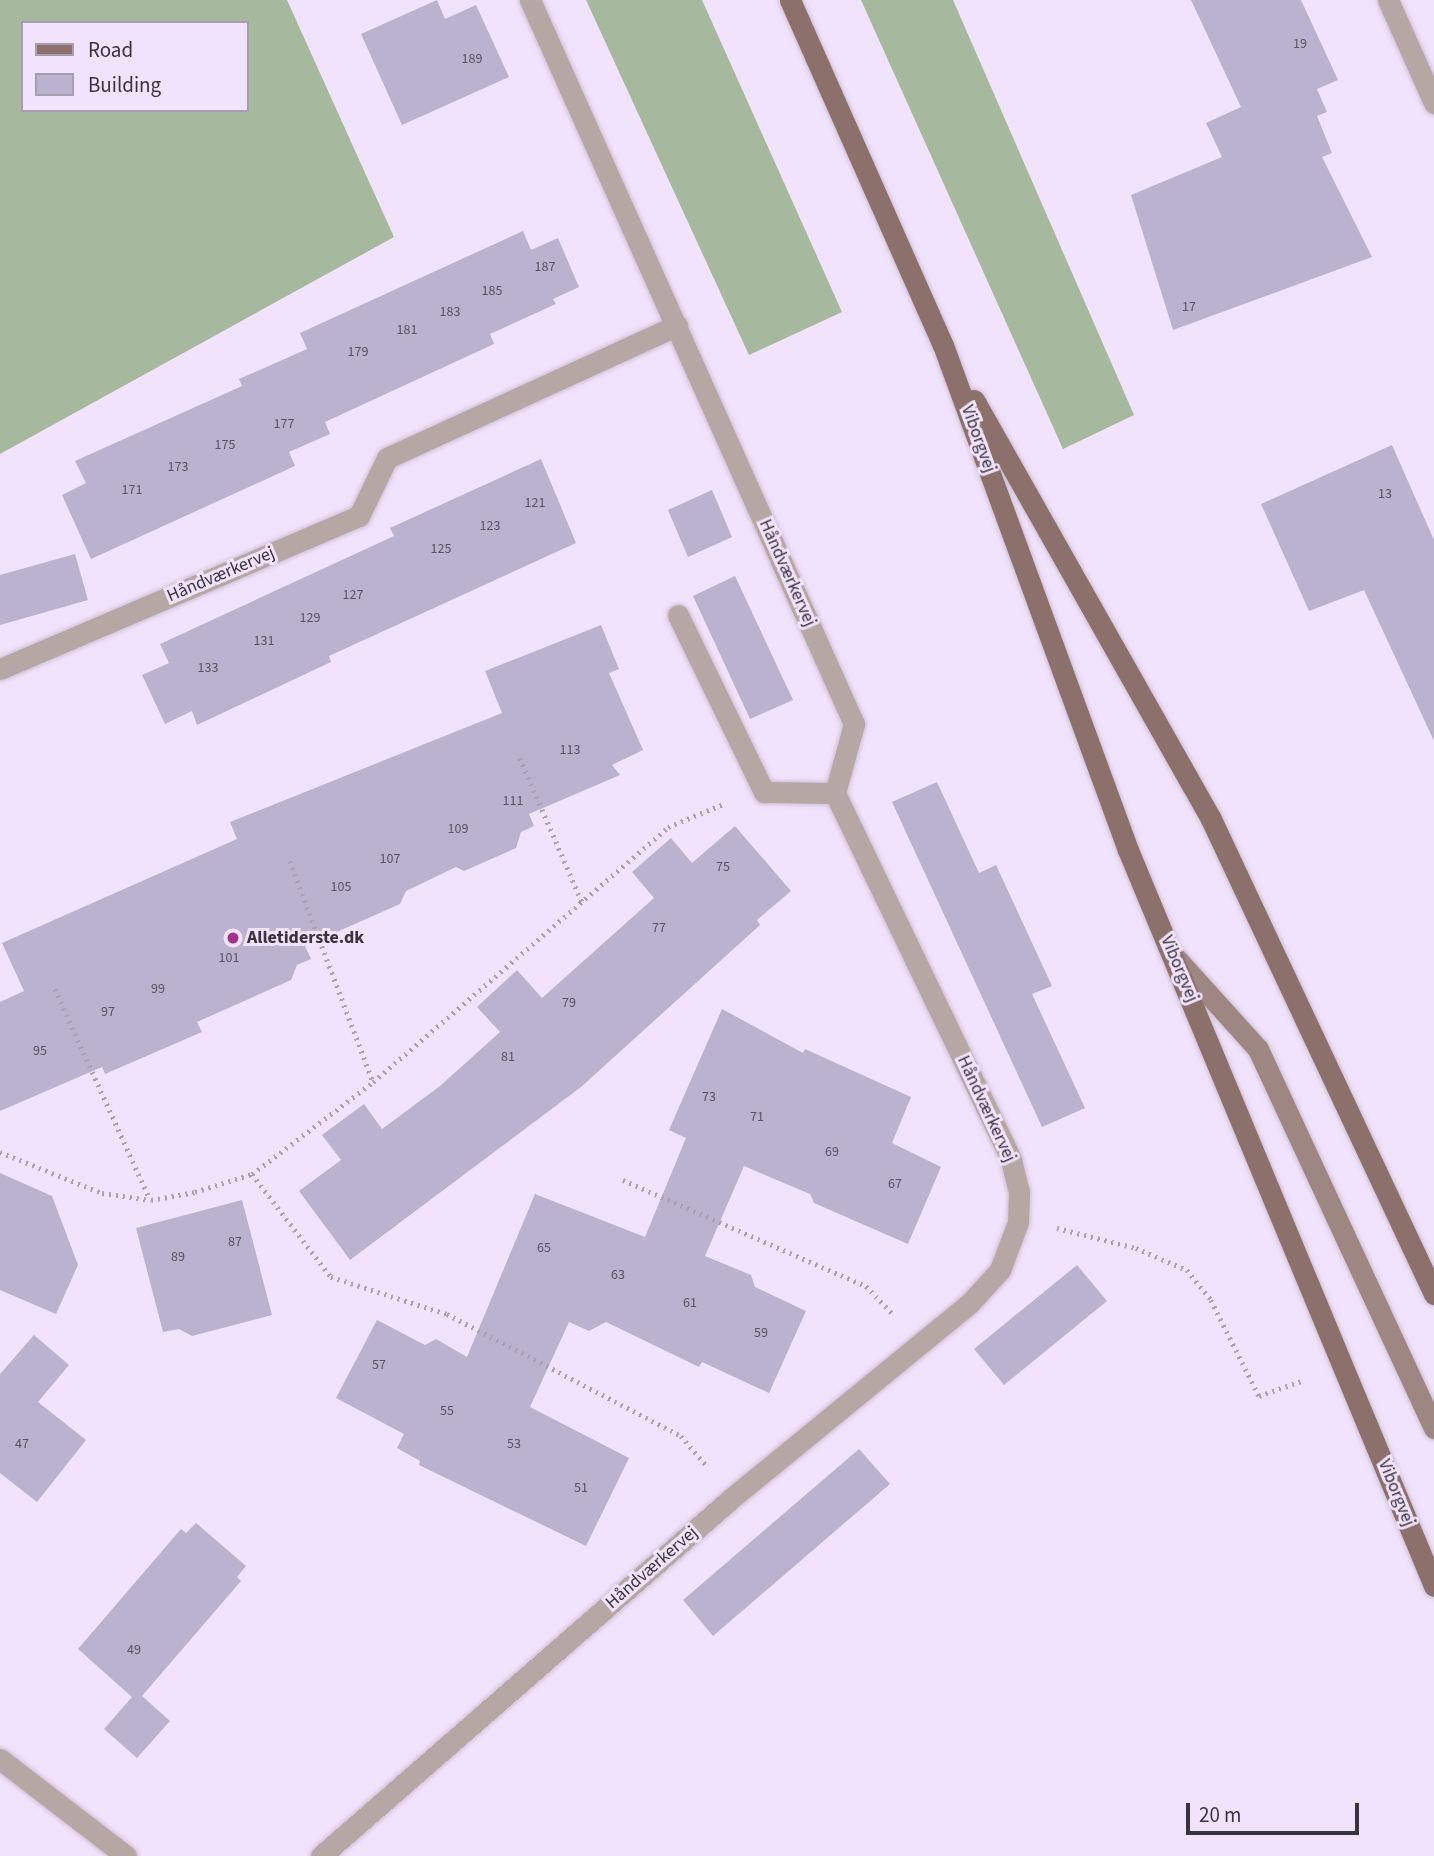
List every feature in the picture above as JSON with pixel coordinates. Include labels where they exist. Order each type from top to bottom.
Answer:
[{"type":"main road","name":"Viborgvej","points":[[790,0],[943,345],[1128,850],[1434,1586]]},
{"type":"main road","name":"Viborgvej","points":[[943,345],[1211,819],[1434,1294]]},
{"type":"main road","points":[[1173,955],[1258,1049],[1434,1428]]},
{"type":"street","name":"Håndværkervej","points":[[321,1856],[733,1497],[987,1286],[1010,1253],[1018,1222],[1019,1192],[1011,1159],[835,793],[854,724],[530,0]]},
{"type":"street","points":[[1388,0],[1434,103]]},
{"type":"street","name":"Håndværkervej","points":[[0,668],[359,516],[387,458],[677,325]]},
{"type":"street","points":[[678,615],[764,792],[835,793]]},
{"type":"street","points":[[0,1759],[126,1856]]},
{"type":"path","points":[[520,758],[582,902]]},
{"type":"path","points":[[0,1152],[102,1193],[151,1200],[252,1174],[373,1082],[668,827],[703,810],[764,792]]},
{"type":"path","points":[[289,861],[373,1082]]},
{"type":"path","points":[[55,989],[151,1200]]},
{"type":"path","points":[[252,1174],[331,1278],[447,1314],[681,1436],[733,1497]]},
{"type":"path","points":[[623,1180],[866,1286],[920,1342]]},
{"type":"path","points":[[1018,1222],[1136,1248],[1187,1270],[1211,1300],[1259,1396],[1343,1364]]},
{"type":"green space","points":[[0,0],[287,0],[394,237],[0,454]]},
{"type":"green space","points":[[586,0],[702,0],[842,312],[749,355]]},
{"type":"green space","points":[[861,0],[953,0],[1134,415],[1063,449]]},
{"type":"building","points":[[437,0],[445,19],[476,5],[509,77],[402,125],[361,34]]},
{"type":"building","points":[[1191,0],[1301,0],[1338,80],[1317,89],[1327,112],[1317,116],[1332,153],[1322,157],[1372,257],[1173,330],[1131,195],[1222,157],[1206,123],[1241,107]]},
{"type":"building","points":[[523,231],[531,250],[558,238],[579,287],[553,299],[556,304],[490,334],[494,344],[325,422],[330,434],[289,452],[295,466],[91,559],[62,495],[86,483],[75,461],[242,386],[239,379],[307,349],[300,333]]},
{"type":"building","points":[[1392,445],[1434,540],[1434,741],[1364,590],[1309,611],[1261,504]]},
{"type":"building","points":[[541,459],[576,543],[329,656],[331,662],[197,725],[192,711],[165,724],[142,675],[169,663],[160,644],[394,536],[390,528]]},
{"type":"building","points":[[712,490],[732,537],[688,557],[668,510]]},
{"type":"building","points":[[75,554],[88,600],[0,625],[0,575]]},
{"type":"building","points":[[735,576],[793,700],[750,719],[693,596]]},
{"type":"building","points":[[601,625],[619,669],[609,673],[643,750],[612,765],[620,775],[529,814],[534,826],[521,832],[516,848],[464,871],[456,867],[406,891],[400,904],[305,946],[311,959],[297,965],[291,980],[197,1022],[202,1032],[105,1074],[102,1067],[0,1111],[0,1002],[24,991],[2,943],[237,839],[230,822],[502,713],[485,671]]},
{"type":"building","points":[[937,782],[979,873],[996,865],[1052,986],[1032,994],[1085,1108],[1042,1127],[892,802]]},
{"type":"building","points":[[735,826],[791,891],[757,920],[760,925],[581,1087],[350,1260],[299,1191],[341,1160],[322,1135],[364,1104],[382,1129],[440,1086],[500,1032],[477,1007],[517,970],[542,998],[654,898],[632,872],[671,838],[692,863]]},
{"type":"building","points":[[722,1009],[803,1053],[805,1049],[911,1097],[892,1143],[941,1167],[908,1244],[814,1203],[810,1194],[744,1166],[705,1256],[751,1275],[755,1287],[806,1311],[769,1393],[702,1362],[699,1367],[606,1322],[589,1331],[569,1322],[530,1407],[629,1458],[586,1546],[419,1465],[420,1461],[397,1448],[404,1434],[336,1398],[377,1320],[425,1345],[436,1339],[467,1357],[535,1194],[645,1237],[686,1138],[669,1130]]},
{"type":"building","points":[[0,1173],[52,1196],[78,1265],[56,1314],[0,1290]]},
{"type":"building","points":[[242,1200],[272,1315],[192,1336],[179,1329],[163,1332],[136,1228]]},
{"type":"building","points":[[1077,1265],[1107,1301],[1004,1385],[974,1349]]},
{"type":"building","points":[[34,1335],[69,1365],[38,1402],[86,1440],[37,1502],[0,1473],[0,1374]]},
{"type":"building","points":[[859,1449],[890,1484],[713,1636],[683,1600]]},
{"type":"building","points":[[196,1523],[246,1566],[237,1577],[241,1581],[142,1696],[170,1721],[137,1758],[104,1729],[132,1697],[78,1649],[181,1529],[186,1533]]},
{"type":"place","name":"Alletiderste.dk","points":[[233,938]]}]
